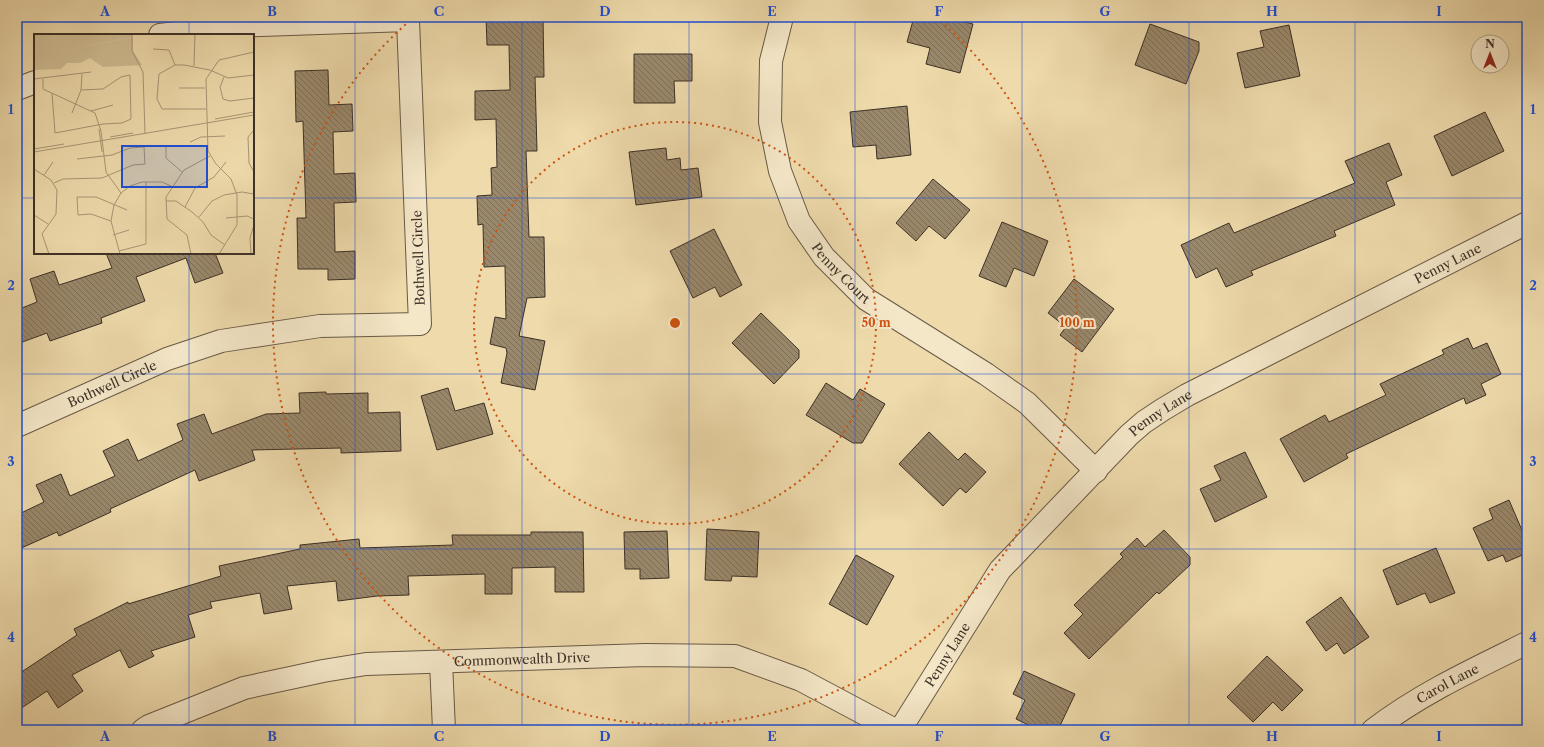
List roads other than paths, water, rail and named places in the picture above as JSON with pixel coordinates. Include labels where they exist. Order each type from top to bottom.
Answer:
[{"type":"street","name":"Penny Court","points":[[782,17],[771,61],[770,122],[780,171],[799,221],[824,257],[866,299],[986,374],[1027,403],[1096,471]]},
{"type":"street","name":"Bothwell Circle","points":[[17,426],[167,360],[221,341],[320,326],[420,324],[408,20],[233,26],[168,34]]},
{"type":"street","points":[[17,89],[34,82]]},
{"type":"street","name":"Penny Lane","points":[[900,730],[1000,570],[1129,435],[1144,422],[1187,395],[1527,223]]},
{"type":"street","name":"Carol Lane","points":[[1373,730],[1396,712],[1417,699],[1527,643]]},
{"type":"street","name":"Commonwealth Drive","points":[[143,730],[149,726],[244,688],[323,671],[366,664],[645,655],[735,656],[802,680],[895,730]]},
{"type":"street","points":[[441,662],[444,730]]}]
